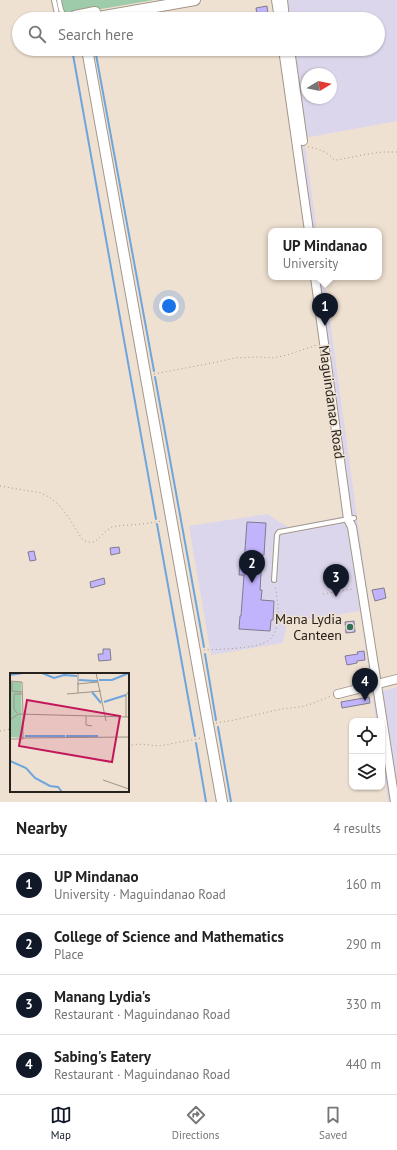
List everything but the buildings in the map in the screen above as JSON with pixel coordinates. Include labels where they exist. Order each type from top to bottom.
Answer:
[{"type":"street","points":[[109,12],[166,0]]},
{"type":"street","points":[[118,12],[195,0]]},
{"type":"street","points":[[276,0],[278,12]]},
{"type":"street","points":[[283,0],[284,12]]},
{"type":"street","points":[[82,56],[136,339],[145,376],[216,802]]},
{"type":"street","points":[[88,56],[166,520],[208,725],[222,802]]},
{"type":"street","points":[[284,56],[309,228]]},
{"type":"street","points":[[291,56],[314,228]]},
{"type":"street","name":"Maguindanao Road","points":[[315,280],[351,518]]},
{"type":"street","name":"Maguindanao Road","points":[[321,280],[352,527],[378,685],[394,802]]},
{"type":"street","points":[[338,694],[397,679]]},
{"type":"lane","points":[[54,0],[57,12]]},
{"type":"lane","points":[[59,0],[61,12]]},
{"type":"lane","points":[[274,580],[277,535],[279,532],[351,518]]},
{"type":"path","points":[[303,147],[319,150],[337,160],[368,154],[397,152]]},
{"type":"path","points":[[145,376],[236,358],[273,358],[288,355],[324,342]]},
{"type":"path","points":[[0,486],[41,493],[49,497],[59,505],[82,539],[87,542],[94,542],[112,527],[166,520]]},
{"type":"path","points":[[192,652],[256,645],[271,639],[275,632],[277,623],[278,601],[274,580]]},
{"type":"path","points":[[323,594],[362,588]]},
{"type":"path","points":[[208,725],[281,709],[306,706],[338,694]]},
{"type":"path","points":[[0,731],[10,729]]},
{"type":"path","points":[[129,746],[138,744],[159,746],[205,738]]},
{"type":"shaded area","points":[[273,0],[397,0],[397,121],[304,138],[317,228],[306,228],[281,56],[385,56],[385,12],[275,12]]},
{"type":"shaded area","points":[[312,280],[324,280],[382,691],[397,687],[397,802],[388,802],[385,780],[385,718],[376,718],[360,611],[287,623],[283,643],[211,655],[189,526],[267,514],[288,527],[345,516]]},
{"type":"green space","points":[[61,0],[154,0],[84,12],[65,12]]},
{"type":"waterway","points":[[73,56],[156,519]]},
{"type":"waterway","points":[[96,56],[154,371]]},
{"type":"waterway","points":[[155,377],[204,647]]},
{"type":"waterway","points":[[157,524],[195,736]]},
{"type":"waterway","points":[[205,654],[216,720]]},
{"type":"waterway","points":[[218,727],[231,802]]},
{"type":"waterway","points":[[196,743],[206,802]]},
{"type":"place","name":"UP Mindanao","points":[[325,326]]},
{"type":"place","name":"College of Science and Mathematics","points":[[252,583]]},
{"type":"place","name":"Manang Lydia's","points":[[336,597]]},
{"type":"place","name":"Mana Lydia Canteen","points":[[350,627]]},
{"type":"place","name":"Sabing's Eatery","points":[[365,701]]}]
